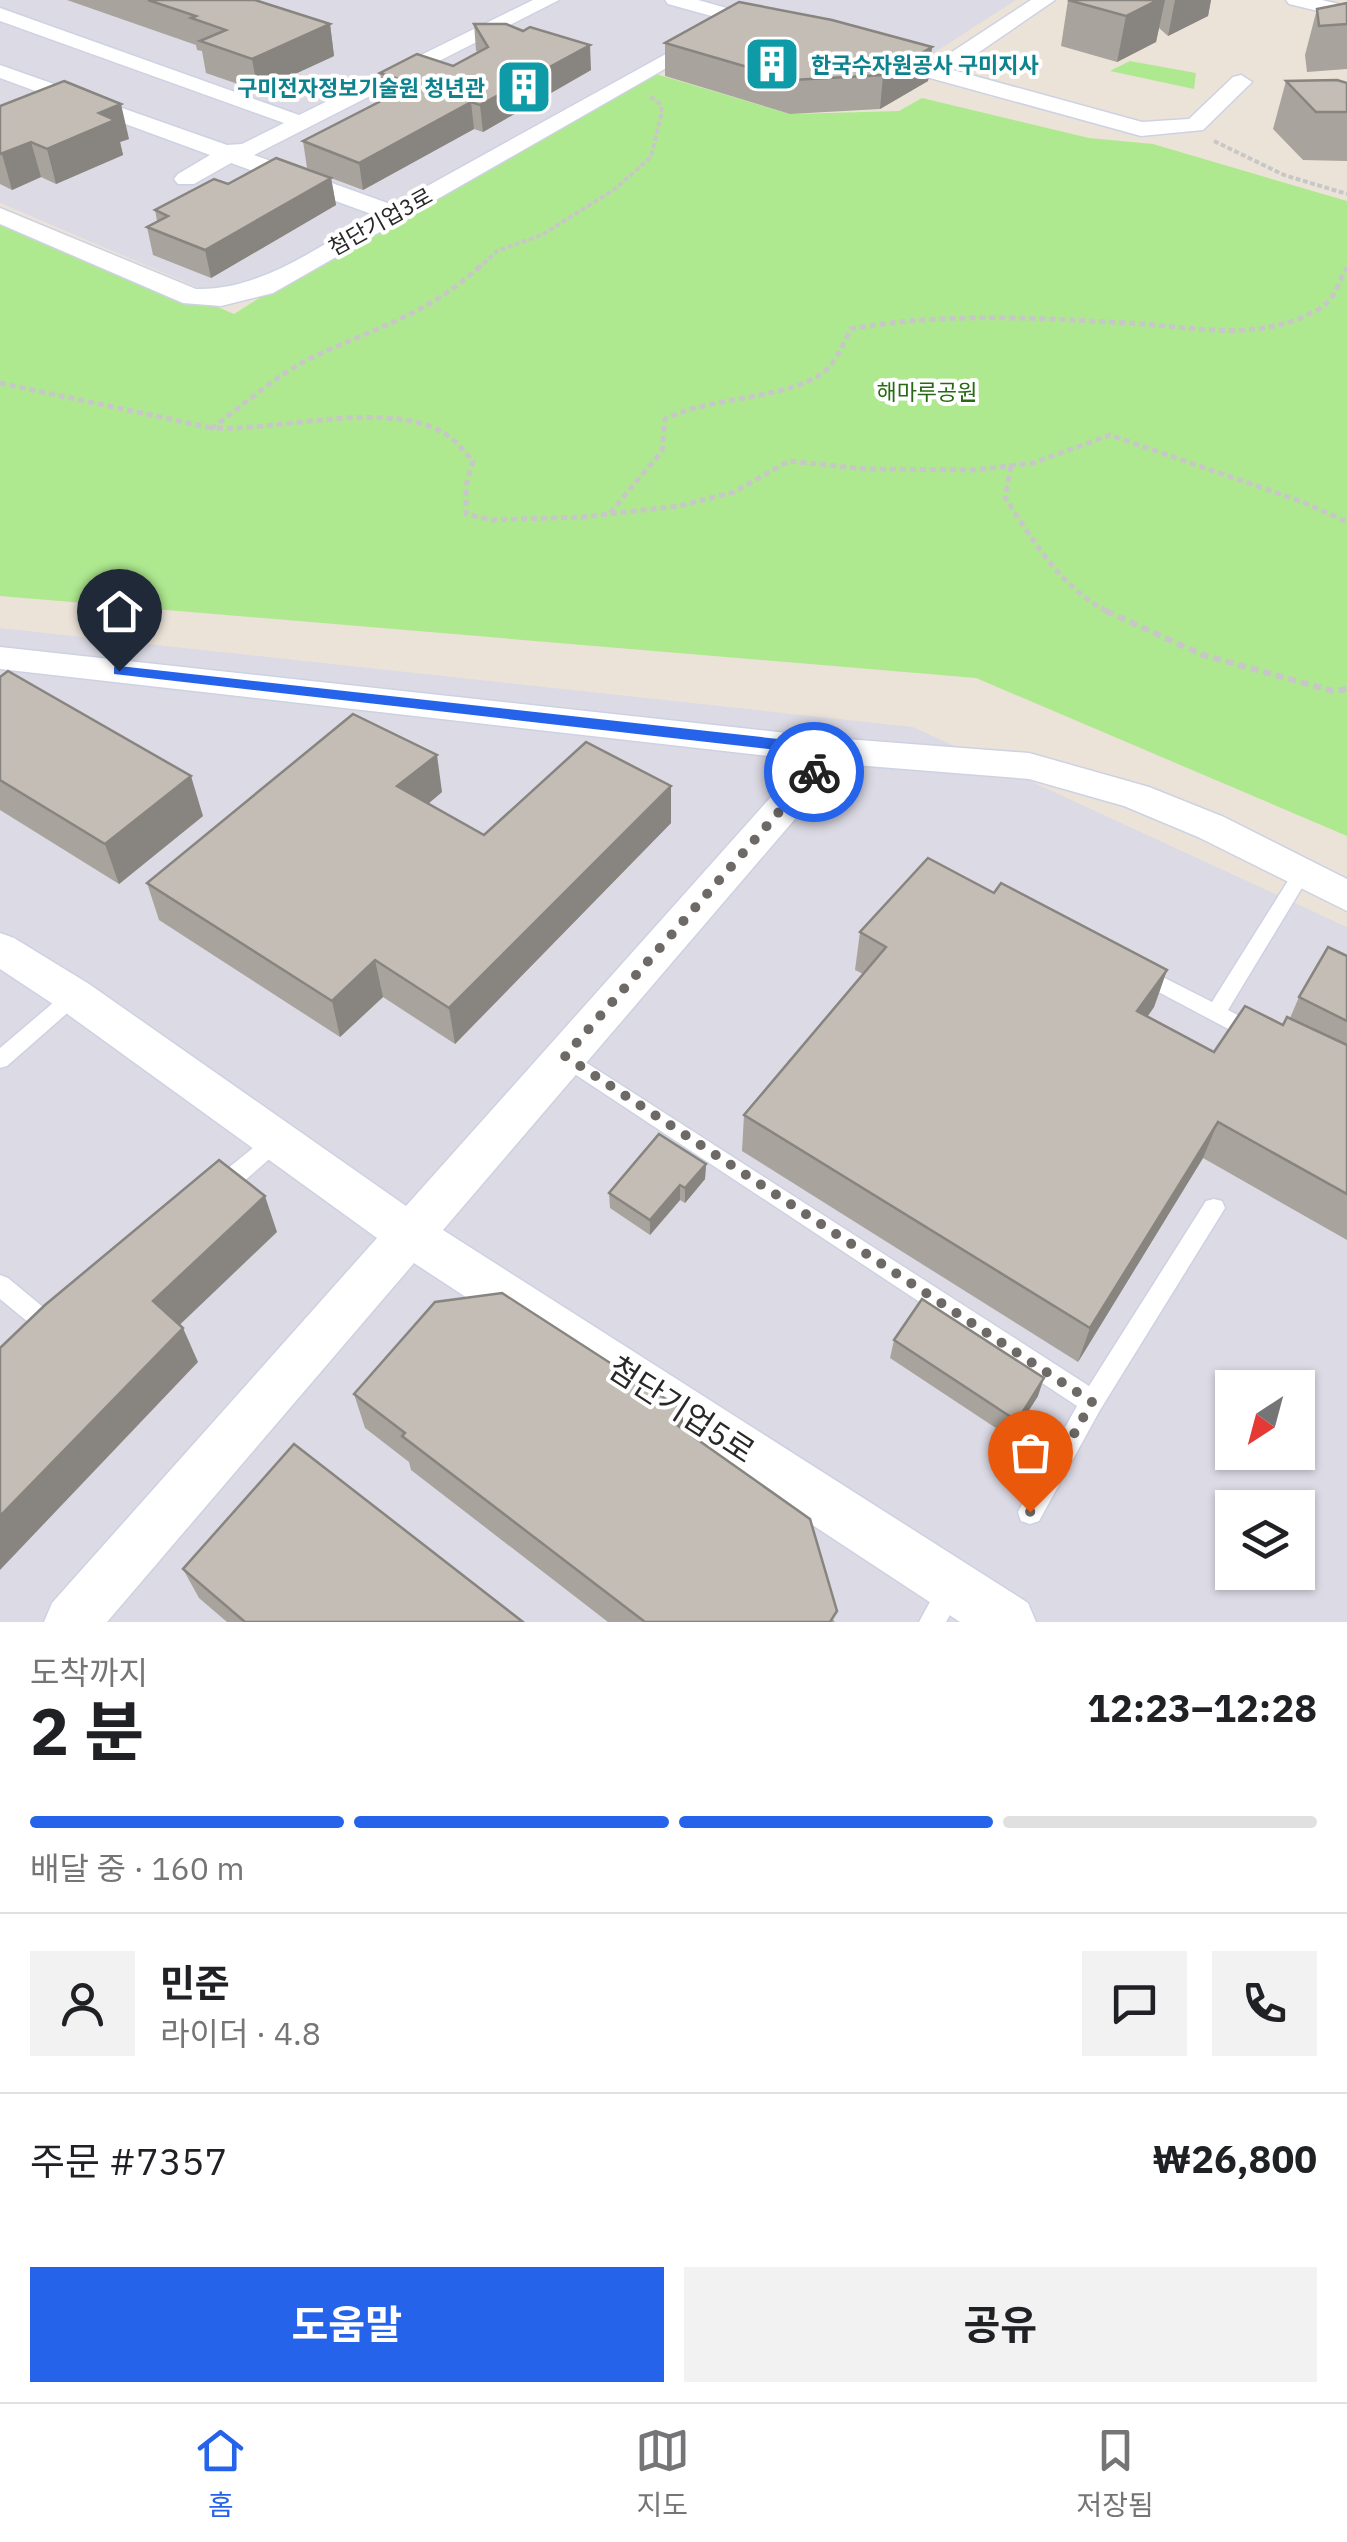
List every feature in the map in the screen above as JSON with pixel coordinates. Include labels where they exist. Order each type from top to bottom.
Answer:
[{"type":"street","points":[[186,179],[229,153],[247,150],[328,110],[529,0]]},
{"type":"street","points":[[229,153],[233,145],[289,116],[548,0]]},
{"type":"street","points":[[675,0],[796,34]]},
{"type":"street","points":[[936,72],[1045,0]]},
{"type":"street","points":[[1296,0],[1347,12]]},
{"type":"street","points":[[0,14],[289,116]]},
{"type":"street","name":"첨단기업3로","points":[[0,215],[192,296],[222,298],[264,286],[743,19]]},
{"type":"street","points":[[492,23],[522,30]]},
{"type":"street","points":[[866,53],[1140,129],[1194,125],[1241,82]]},
{"type":"street","points":[[1,72],[392,213]]},
{"type":"street","points":[[328,110],[358,124]]},
{"type":"street","points":[[0,658],[833,750],[1029,766],[1136,796],[1196,821],[1347,896]]},
{"type":"street","points":[[71,1622],[833,750]]},
{"type":"street","name":"첨단기업5로","points":[[0,948],[943,1603],[1010,1622]]},
{"type":"lane","points":[[1216,1013],[1302,872]]},
{"type":"lane","points":[[1127,967],[1282,1047]]},
{"type":"lane","points":[[0,1060],[74,996]]},
{"type":"lane","points":[[565,1056],[1092,1402]]},
{"type":"lane","points":[[202,1204],[276,1140]]},
{"type":"lane","points":[[1030,1512],[1092,1402],[1214,1208]]},
{"type":"lane","points":[[0,1285],[54,1330]]},
{"type":"path","points":[[212,428],[309,359],[420,311],[453,292],[496,251],[572,219],[640,170],[651,158],[662,112],[660,104],[632,80]]},
{"type":"path","points":[[1194,125],[1224,148],[1284,175],[1347,194]]},
{"type":"path","points":[[610,514],[648,473],[662,451],[665,419],[682,408],[775,390],[823,373],[851,329],[888,321],[964,320],[1156,324],[1200,332],[1246,328],[1302,318],[1335,298],[1347,268]]},
{"type":"path","points":[[0,384],[212,428],[262,432],[363,419],[410,419],[463,444],[474,461],[466,486],[466,514],[492,520],[679,506],[734,492],[789,461],[865,469],[974,470],[1033,463],[1110,436],[1303,502],[1347,522]]},
{"type":"path","points":[[1011,466],[1005,498],[1034,543],[1086,601],[1203,655],[1333,691],[1347,688]]},
{"type":"shaded area","points":[[0,0],[1016,0],[926,58],[747,12],[270,275],[211,293],[0,203]]},
{"type":"shaded area","points":[[0,628],[913,727],[1347,927],[1347,1622],[0,1622]]},
{"type":"green space","points":[[1130,61],[1196,73],[1194,89],[1110,71]]},
{"type":"green space","name":"해마루공원","points":[[656,74],[790,114],[899,111],[922,98],[1089,138],[1153,144],[1347,201],[1347,836],[976,678],[0,596],[0,214],[234,314],[392,213]]},
{"type":"building","points":[[148,0],[255,0],[330,24],[252,59],[200,41],[226,30]]},
{"type":"building","points":[[1068,0],[1158,0],[1126,16]]},
{"type":"building","points":[[739,2],[832,20],[932,47],[883,75],[792,80],[665,43]]},
{"type":"building","points":[[1347,3],[1347,24],[1319,26],[1317,9]]},
{"type":"building","points":[[474,24],[506,24],[523,31],[530,27],[590,45],[480,105],[471,102],[359,163],[303,141],[414,84],[380,73],[417,54],[453,66],[488,47]]},
{"type":"building","points":[[64,81],[121,104],[99,113],[115,120],[47,149],[31,142],[0,154],[0,106]]},
{"type":"building","points":[[1286,81],[1347,83],[1347,112],[1316,112]]},
{"type":"building","points":[[276,158],[331,178],[205,250],[147,227],[168,216],[155,210],[214,179],[228,184]]},
{"type":"building","points":[[8,671],[191,776],[105,844],[0,780],[0,677]]},
{"type":"building","points":[[353,714],[437,755],[397,786],[484,835],[586,742],[671,786],[449,1008],[375,960],[332,1001],[147,883]]},
{"type":"building","points":[[928,858],[994,893],[1001,883],[1167,970],[1137,1011],[1214,1052],[1245,1006],[1283,1025],[1287,1017],[1347,1045],[1347,1194],[1218,1122],[1090,1328],[744,1115],[886,947],[860,932]]},
{"type":"building","points":[[1328,947],[1347,956],[1347,1021],[1299,997]]},
{"type":"building","points":[[659,1134],[706,1164],[685,1188],[680,1185],[650,1220],[609,1193]]},
{"type":"building","points":[[219,1160],[265,1196],[153,1301],[183,1328],[0,1516],[0,1348],[45,1305]]},
{"type":"building","points":[[502,1293],[683,1410],[674,1423],[810,1519],[837,1611],[830,1622],[645,1622],[402,1436],[405,1433],[354,1394],[435,1302]]},
{"type":"building","points":[[922,1299],[1044,1378],[1017,1421],[894,1340]]},
{"type":"building","points":[[294,1444],[523,1622],[245,1622],[183,1569]]},
{"type":"way so far","points":[[814,772],[565,1056],[1092,1402],[1030,1512]]},
{"type":"place","name":"한국수자원공사 구미지사","points":[[772,64]]},
{"type":"place","name":"구미전자정보기술원 청년관","points":[[524,87]]},
{"type":"route","points":[[119,671],[833,750],[814,772]]}]
